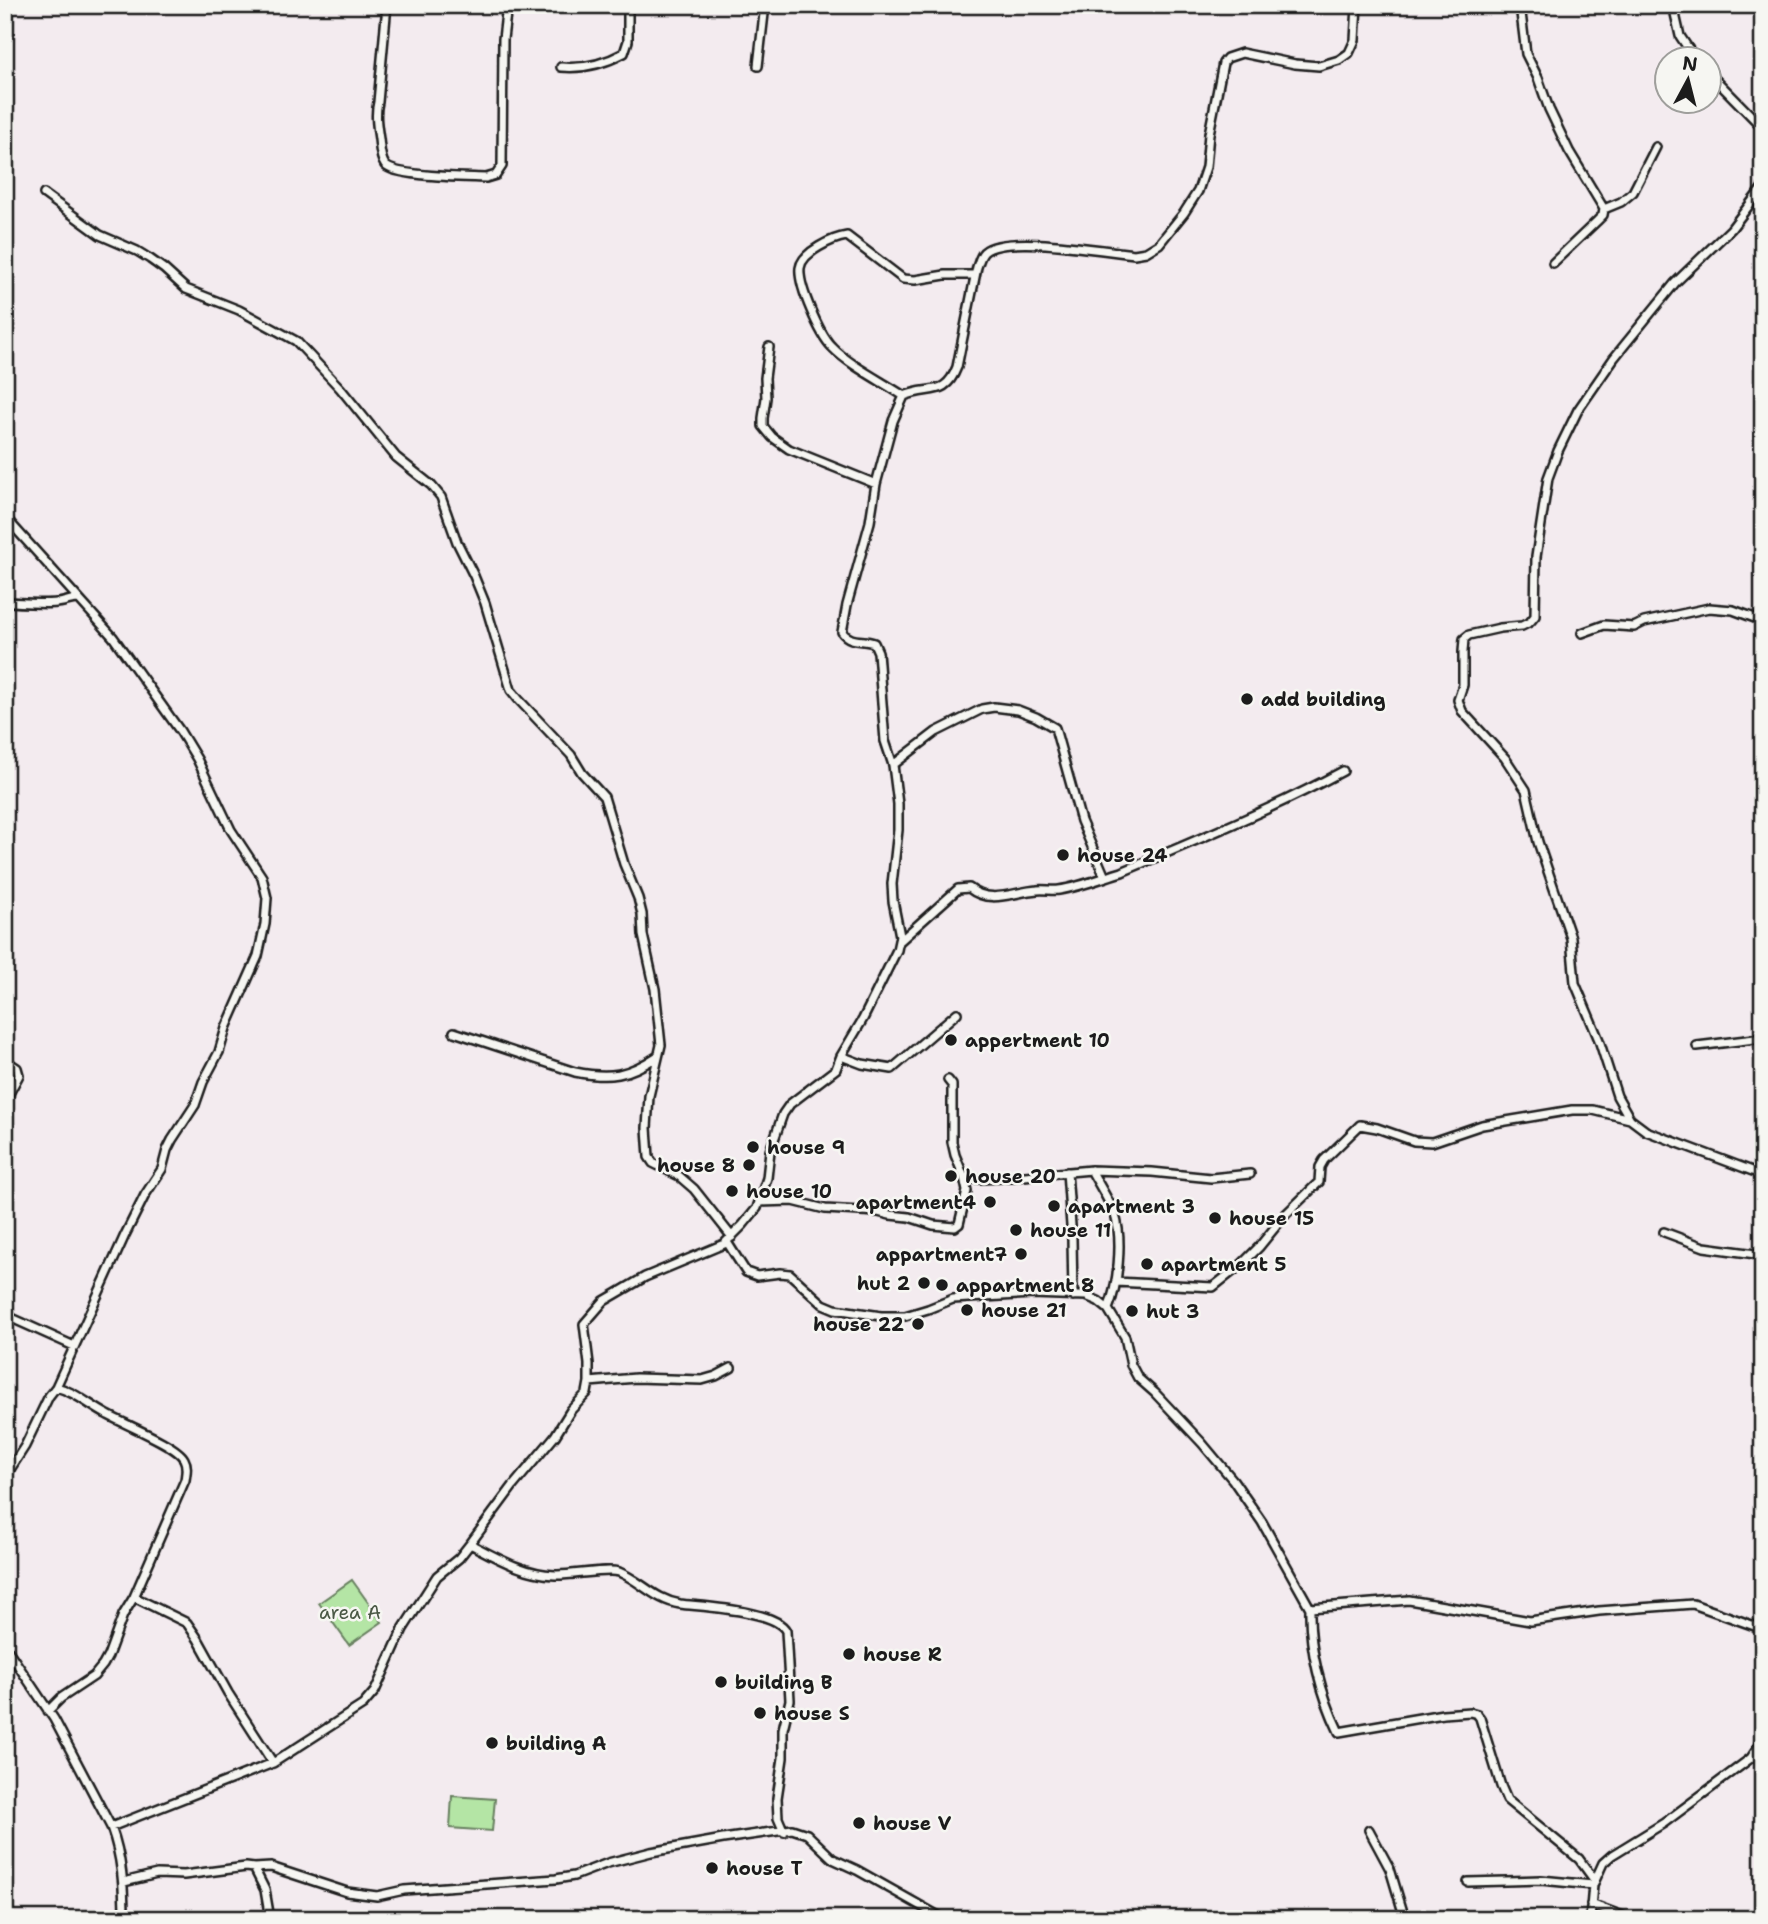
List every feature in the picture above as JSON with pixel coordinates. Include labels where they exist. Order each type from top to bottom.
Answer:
[{"type":"street","points":[[387,5],[376,112],[382,161],[387,168],[395,171],[486,178],[496,175],[502,166],[503,39],[507,5]]},
{"type":"street","points":[[561,67],[579,68],[612,60],[624,53],[628,41],[628,5]]},
{"type":"street","points":[[758,66],[765,5]]},
{"type":"street","points":[[900,942],[892,884],[898,804],[893,765],[885,741],[878,652],[874,643],[853,641],[846,638],[842,632],[870,522],[876,484],[893,421],[904,396],[914,391],[944,387],[953,379],[975,275],[986,250],[1012,243],[1033,243],[1133,254],[1146,252],[1159,244],[1198,191],[1206,167],[1209,134],[1221,71],[1227,58],[1242,53],[1319,66],[1339,60],[1349,54],[1355,40],[1357,5]]},
{"type":"street","points":[[1520,5],[1526,54],[1549,110],[1569,151],[1604,209],[1603,215],[1553,263]]},
{"type":"street","points":[[1673,5],[1679,36],[1686,46]]},
{"type":"street","points":[[1722,85],[1763,128]]},
{"type":"street","points":[[1604,209],[1621,202],[1633,192],[1656,147]]},
{"type":"street","points":[[1630,1119],[1617,1096],[1599,1040],[1575,983],[1571,938],[1538,842],[1526,790],[1505,758],[1462,711],[1458,700],[1463,685],[1463,652],[1465,639],[1469,635],[1522,626],[1535,616],[1536,557],[1548,478],[1578,410],[1614,358],[1675,283],[1731,229],[1763,187]]},
{"type":"street","points":[[44,194],[100,235],[150,259],[186,289],[239,310],[296,341],[340,388],[396,457],[431,485],[441,497],[457,542],[485,603],[511,690],[571,755],[582,773],[604,797],[624,864],[638,898],[643,935],[656,989],[661,1045],[649,1096],[649,1157],[653,1163],[678,1176],[694,1189],[730,1240],[741,1267],[752,1276],[790,1274],[823,1304],[835,1309],[881,1315],[905,1315],[953,1299],[1032,1294],[1086,1296],[1098,1301],[1108,1309],[1125,1337],[1131,1365],[1138,1378],[1202,1443],[1233,1480],[1262,1522],[1310,1608],[1317,1664],[1330,1714],[1339,1732],[1443,1714],[1477,1714],[1507,1800],[1579,1859],[1594,1883]]},
{"type":"street","points":[[904,396],[842,357],[830,345],[817,322],[803,285],[800,268],[804,259],[815,249],[838,237],[847,236],[903,279],[975,275]]},
{"type":"street","points":[[769,347],[763,426],[772,437],[789,449],[876,484]]},
{"type":"street","points":[[5,517],[113,637],[180,732],[197,760],[231,830],[262,877],[267,898],[258,956],[226,1028],[219,1052],[203,1082],[195,1105],[172,1140],[162,1169],[145,1195],[125,1235],[56,1387],[48,1396],[24,1446],[5,1477]]},
{"type":"street","points":[[5,601],[55,604],[78,599]]},
{"type":"street","points":[[1582,633],[1604,625],[1636,627],[1644,622],[1709,608],[1733,610],[1763,621]]},
{"type":"street","points":[[893,765],[936,732],[982,709],[1018,709],[1036,716],[1055,728],[1081,821],[1105,877]]},
{"type":"street","points":[[111,1827],[273,1763],[363,1705],[375,1691],[403,1629],[437,1576],[459,1558],[513,1486],[555,1437],[571,1410],[587,1393],[589,1382],[584,1324],[604,1301],[645,1277],[730,1240],[757,1208],[767,1178],[769,1151],[783,1114],[790,1104],[836,1069],[900,942],[958,889],[969,888],[986,897],[1000,897],[1036,890],[1058,890],[1122,872],[1292,798],[1343,771]]},
{"type":"street","points":[[841,1056],[862,1064],[892,1069],[957,1013]]},
{"type":"street","points":[[454,1032],[594,1076],[631,1072],[658,1056]]},
{"type":"street","points":[[1697,1046],[1762,1041]]},
{"type":"street","points":[[5,1060],[16,1068],[19,1074],[5,1101]]},
{"type":"street","points":[[759,1202],[793,1201],[825,1209],[878,1212],[909,1217],[933,1225],[956,1227],[967,1191],[952,1142],[952,1085],[948,1080]]},
{"type":"street","points":[[1116,1282],[1213,1287],[1242,1264],[1286,1214],[1319,1182],[1319,1171],[1324,1160],[1360,1125],[1414,1141],[1432,1142],[1482,1125],[1572,1110],[1593,1110],[1630,1119],[1654,1135],[1763,1175]]},
{"type":"street","points":[[964,1177],[1002,1178],[1091,1170],[1211,1178],[1250,1174]]},
{"type":"street","points":[[1091,1170],[1115,1215],[1118,1250],[1116,1282],[1108,1309]]},
{"type":"street","points":[[1067,1172],[1073,1296]]},
{"type":"street","points":[[1664,1232],[1704,1247],[1763,1255]]},
{"type":"street","points":[[5,1315],[74,1346]]},
{"type":"street","points":[[589,1382],[636,1378],[702,1380],[731,1368]]},
{"type":"street","points":[[48,1711],[61,1698],[94,1676],[103,1665],[185,1480],[187,1469],[184,1458],[162,1442],[106,1414],[71,1392],[56,1387]]},
{"type":"street","points":[[470,1544],[510,1565],[532,1572],[555,1575],[617,1571],[657,1596],[678,1604],[719,1607],[773,1619],[783,1624],[786,1631],[790,1700],[783,1729],[783,1759],[777,1798],[778,1818],[784,1832]]},
{"type":"street","points":[[134,1597],[187,1623],[273,1763]]},
{"type":"street","points":[[1310,1608],[1409,1600],[1530,1621],[1599,1611],[1693,1604],[1763,1629]]},
{"type":"street","points":[[5,1646],[48,1711],[111,1827],[124,1882],[124,1919]]},
{"type":"street","points":[[1590,1919],[1594,1883],[1603,1863],[1664,1823],[1751,1758],[1763,1734]]},
{"type":"street","points":[[124,1882],[157,1874],[184,1875],[246,1867],[271,1867],[346,1892],[377,1896],[404,1890],[565,1878],[651,1852],[792,1829],[807,1834],[833,1859],[944,1919]]},
{"type":"street","points":[[1369,1830],[1391,1869],[1405,1919]]},
{"type":"street","points":[[254,1868],[265,1890],[270,1919]]},
{"type":"street","points":[[1468,1882],[1541,1880],[1594,1883]]},
{"type":"street","points":[[1591,1904],[1631,1919]]},
{"type":"green space","name":"area A","points":[[352,1580],[382,1622],[349,1645],[319,1603]]},
{"type":"green space","points":[[452,1796],[495,1799],[492,1831],[450,1828]]},
{"type":"place","name":"add building","points":[[1247,699]]},
{"type":"place","name":"house 24","points":[[1063,855]]},
{"type":"place","name":"appertment 10","points":[[951,1040]]},
{"type":"place","name":"house 9","points":[[753,1147]]},
{"type":"place","name":"house 8","points":[[749,1165]]},
{"type":"place","name":"house 20","points":[[951,1176]]},
{"type":"place","name":"house 10","points":[[732,1191]]},
{"type":"place","name":"apartment4","points":[[990,1202]]},
{"type":"place","name":"apartment 3","points":[[1054,1206]]},
{"type":"place","name":"house 15","points":[[1215,1218]]},
{"type":"place","name":"house 11","points":[[1016,1230]]},
{"type":"place","name":"appartment7","points":[[1021,1254]]},
{"type":"place","name":"apartment 5","points":[[1147,1264]]},
{"type":"place","name":"hut 2","points":[[924,1283]]},
{"type":"place","name":"appartment 8","points":[[942,1285]]},
{"type":"place","name":"house 21","points":[[967,1310]]},
{"type":"place","name":"hut 3","points":[[1132,1311]]},
{"type":"place","name":"house 22","points":[[918,1324]]},
{"type":"place","name":"house R","points":[[849,1654]]},
{"type":"place","name":"building B","points":[[721,1682]]},
{"type":"place","name":"house S","points":[[760,1713]]},
{"type":"place","name":"building A","points":[[492,1743]]},
{"type":"place","name":"house V","points":[[859,1823]]},
{"type":"place","name":"house T","points":[[712,1868]]}]
